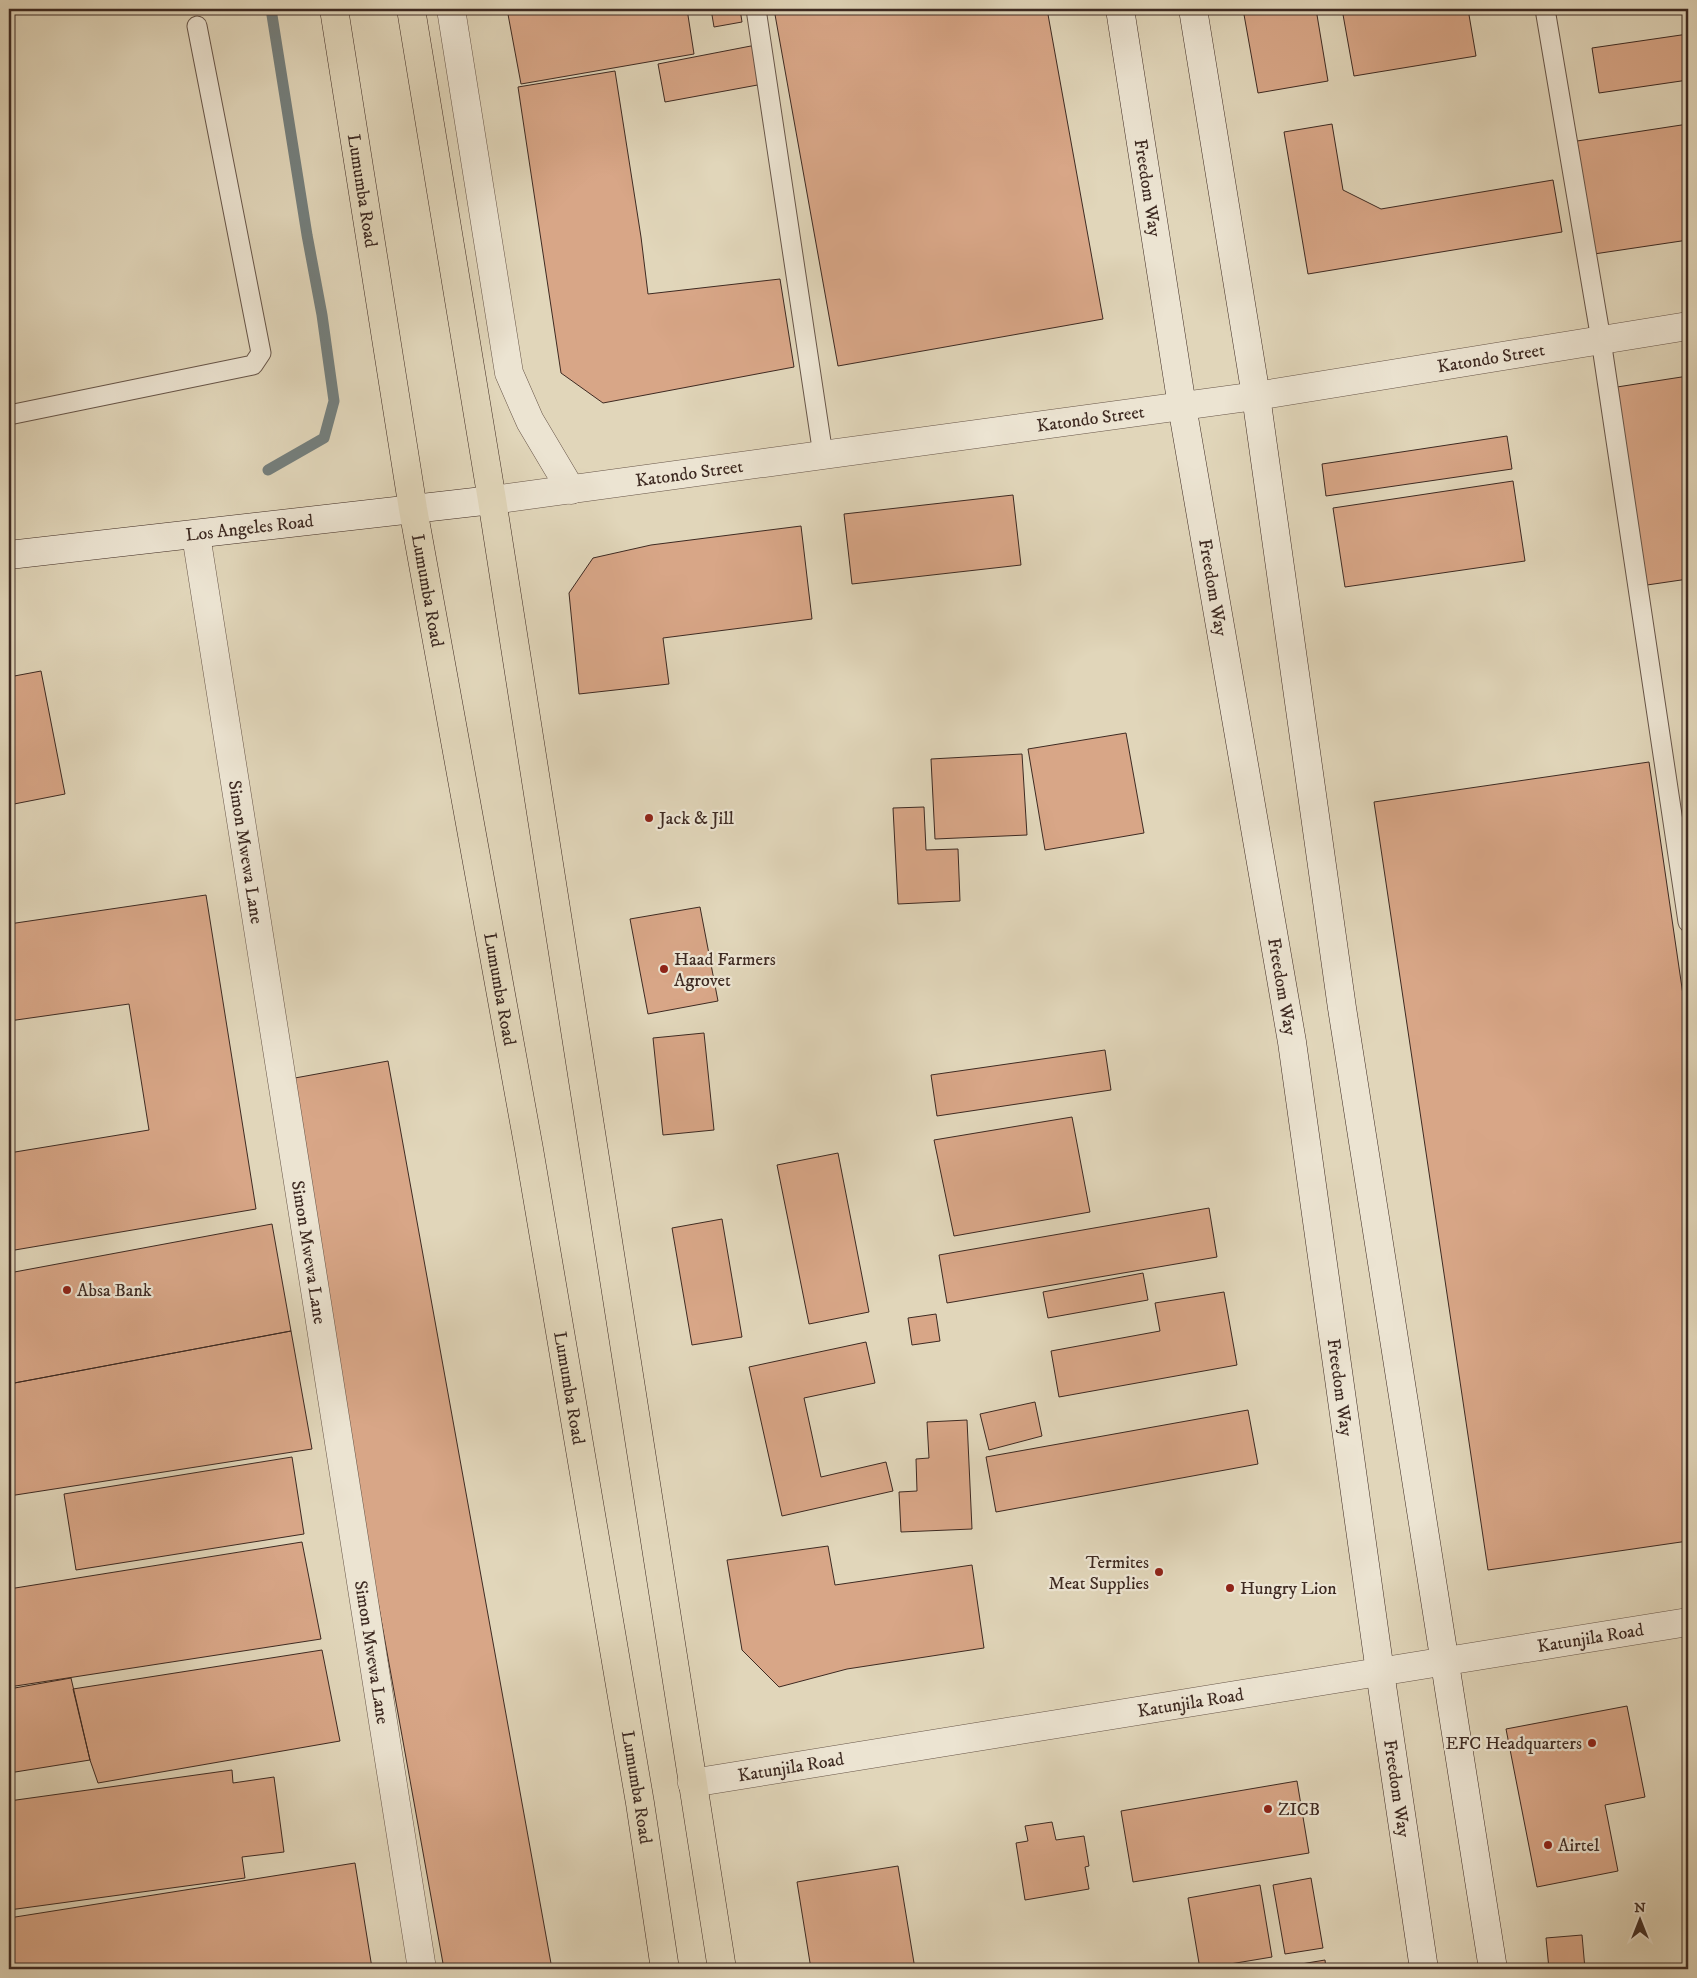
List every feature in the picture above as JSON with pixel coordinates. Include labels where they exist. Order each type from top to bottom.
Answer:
[{"type":"main road","name":"Lumumba Road","points":[[334,9],[413,509],[529,1148],[640,1803],[665,1969]]},
{"type":"main road","points":[[412,9],[492,500],[722,1969]]},
{"type":"main road","points":[[451,9],[509,373],[530,421],[571,490]]},
{"type":"main road","name":"Freedom Way","points":[[1120,9],[1182,406],[1292,1042],[1380,1672],[1424,1969]]},
{"type":"main road","points":[[1194,9],[1256,396],[1342,1008],[1494,1969]]},
{"type":"main road","name":"Katondo Street","points":[[492,500],[1256,396],[1688,326]]},
{"type":"main road","name":"Los Angeles Road","points":[[9,555],[492,500]]},
{"type":"main road","name":"Simon Mwewa Lane","points":[[196,535],[422,1969]]},
{"type":"main road","name":"Katunjila Road","points":[[692,1783],[1688,1622]]},
{"type":"lane","points":[[756,9],[823,455]]},
{"type":"lane","points":[[1545,9],[1601,340],[1688,922]]},
{"type":"lane","points":[[9,415],[253,365],[261,353],[197,26]]},
{"type":"building","points":[[507,9],[687,9],[694,54],[521,84]]},
{"type":"building","points":[[711,9],[740,9],[742,22],[714,27]]},
{"type":"building","points":[[774,9],[1047,9],[1103,319],[838,366]]},
{"type":"building","points":[[1243,9],[1316,9],[1328,81],[1258,93]]},
{"type":"building","points":[[1342,9],[1468,9],[1476,56],[1354,76]]},
{"type":"building","points":[[1688,34],[1688,80],[1599,93],[1592,48]]},
{"type":"building","points":[[756,45],[763,84],[665,102],[658,64]]},
{"type":"building","points":[[615,71],[648,294],[780,279],[794,367],[603,403],[561,373],[518,87]]},
{"type":"building","points":[[1332,124],[1343,190],[1381,209],[1553,180],[1562,232],[1308,274],[1284,132]]},
{"type":"building","points":[[1688,124],[1688,240],[1594,254],[1577,141]]},
{"type":"building","points":[[1688,376],[1688,579],[1647,585],[1617,387]]},
{"type":"building","points":[[1507,436],[1512,469],[1326,496],[1322,464]]},
{"type":"building","points":[[1513,481],[1525,561],[1345,587],[1333,508]]},
{"type":"building","points":[[1013,495],[1021,565],[852,584],[844,514]]},
{"type":"building","points":[[801,526],[812,619],[663,638],[669,684],[579,694],[569,593],[593,558],[651,545]]},
{"type":"building","points":[[41,671],[65,794],[9,805],[9,677]]},
{"type":"building","points":[[1126,733],[1144,833],[1045,850],[1028,749]]},
{"type":"building","points":[[1022,754],[1027,835],[935,839],[931,759]]},
{"type":"building","points":[[1649,762],[1688,1029],[1688,1541],[1488,1570],[1374,802]]},
{"type":"building","points":[[924,807],[926,850],[958,849],[960,901],[898,904],[893,808]]},
{"type":"building","points":[[206,895],[256,1209],[9,1251],[9,1153],[149,1130],[129,1004],[9,1021],[9,924]]},
{"type":"building","points":[[700,907],[718,1001],[648,1014],[630,919]]},
{"type":"building","points":[[704,1033],[714,1130],[663,1135],[653,1038]]},
{"type":"building","points":[[1105,1050],[1111,1090],[937,1116],[931,1075]]},
{"type":"building","points":[[388,1061],[552,1969],[444,1969],[284,1080]]},
{"type":"building","points":[[1072,1117],[1090,1212],[954,1236],[934,1140]]},
{"type":"building","points":[[838,1153],[869,1312],[809,1324],[777,1165]]},
{"type":"building","points":[[1209,1208],[1217,1257],[947,1303],[939,1255]]},
{"type":"building","points":[[722,1219],[742,1337],[692,1345],[672,1228]]},
{"type":"building","points":[[272,1224],[291,1331],[9,1384],[9,1273]]},
{"type":"building","points":[[1143,1273],[1148,1300],[1048,1318],[1043,1292]]},
{"type":"building","points":[[1224,1292],[1237,1365],[1059,1397],[1051,1351],[1160,1331],[1155,1303]]},
{"type":"building","points":[[936,1314],[940,1341],[912,1345],[908,1318]]},
{"type":"building","points":[[291,1331],[312,1449],[9,1496],[9,1384]]},
{"type":"building","points":[[866,1342],[875,1383],[804,1398],[821,1477],[886,1462],[893,1491],[782,1516],[749,1367]]},
{"type":"building","points":[[1035,1402],[1042,1436],[989,1450],[980,1414]]},
{"type":"building","points":[[1248,1410],[1258,1464],[996,1512],[986,1457]]},
{"type":"building","points":[[967,1420],[972,1529],[901,1532],[899,1492],[917,1491],[916,1459],[929,1458],[927,1422]]},
{"type":"building","points":[[292,1457],[304,1534],[76,1570],[64,1494]]},
{"type":"building","points":[[302,1542],[321,1639],[9,1687],[9,1589]]},
{"type":"building","points":[[828,1546],[835,1585],[972,1565],[984,1648],[847,1669],[779,1687],[742,1650],[727,1560]]},
{"type":"building","points":[[322,1650],[340,1741],[98,1783],[90,1760],[73,1689]]},
{"type":"building","points":[[71,1678],[90,1760],[9,1773],[9,1689]]},
{"type":"building","points":[[1627,1706],[1645,1797],[1605,1805],[1618,1871],[1537,1887],[1506,1729]]},
{"type":"building","points":[[232,1770],[233,1783],[274,1777],[284,1852],[242,1857],[245,1878],[9,1910],[9,1801]]},
{"type":"building","points":[[1297,1781],[1309,1853],[1133,1882],[1121,1811]]},
{"type":"building","points":[[1052,1822],[1056,1840],[1084,1836],[1089,1866],[1085,1867],[1089,1889],[1025,1900],[1016,1843],[1028,1841],[1025,1826]]},
{"type":"building","points":[[355,1863],[372,1968],[9,1969],[9,1918]]},
{"type":"building","points":[[898,1866],[915,1969],[811,1969],[797,1882]]},
{"type":"building","points":[[1311,1878],[1323,1948],[1285,1954],[1273,1885]]},
{"type":"building","points":[[1260,1885],[1272,1957],[1200,1969],[1188,1898]]},
{"type":"building","points":[[1582,1935],[1585,1969],[1549,1969],[1546,1938]]},
{"type":"building","points":[[1325,1960],[1326,1969],[1271,1969]]},
{"type":"waterway","points":[[268,470],[324,438],[334,401],[322,315],[307,235],[271,9]]},
{"type":"place","name":"Jack & Jill","points":[[649,818]]},
{"type":"place","name":"Haad Farmers Agrovet","points":[[664,969]]},
{"type":"place","name":"Absa Bank","points":[[67,1290]]},
{"type":"place","name":"Termites Meat Supplies","points":[[1159,1572]]},
{"type":"place","name":"Hungry Lion","points":[[1230,1588]]},
{"type":"place","name":"EFC Headquarters","points":[[1592,1743]]},
{"type":"place","name":"ZICB","points":[[1268,1809]]},
{"type":"place","name":"Airtel","points":[[1548,1845]]}]
